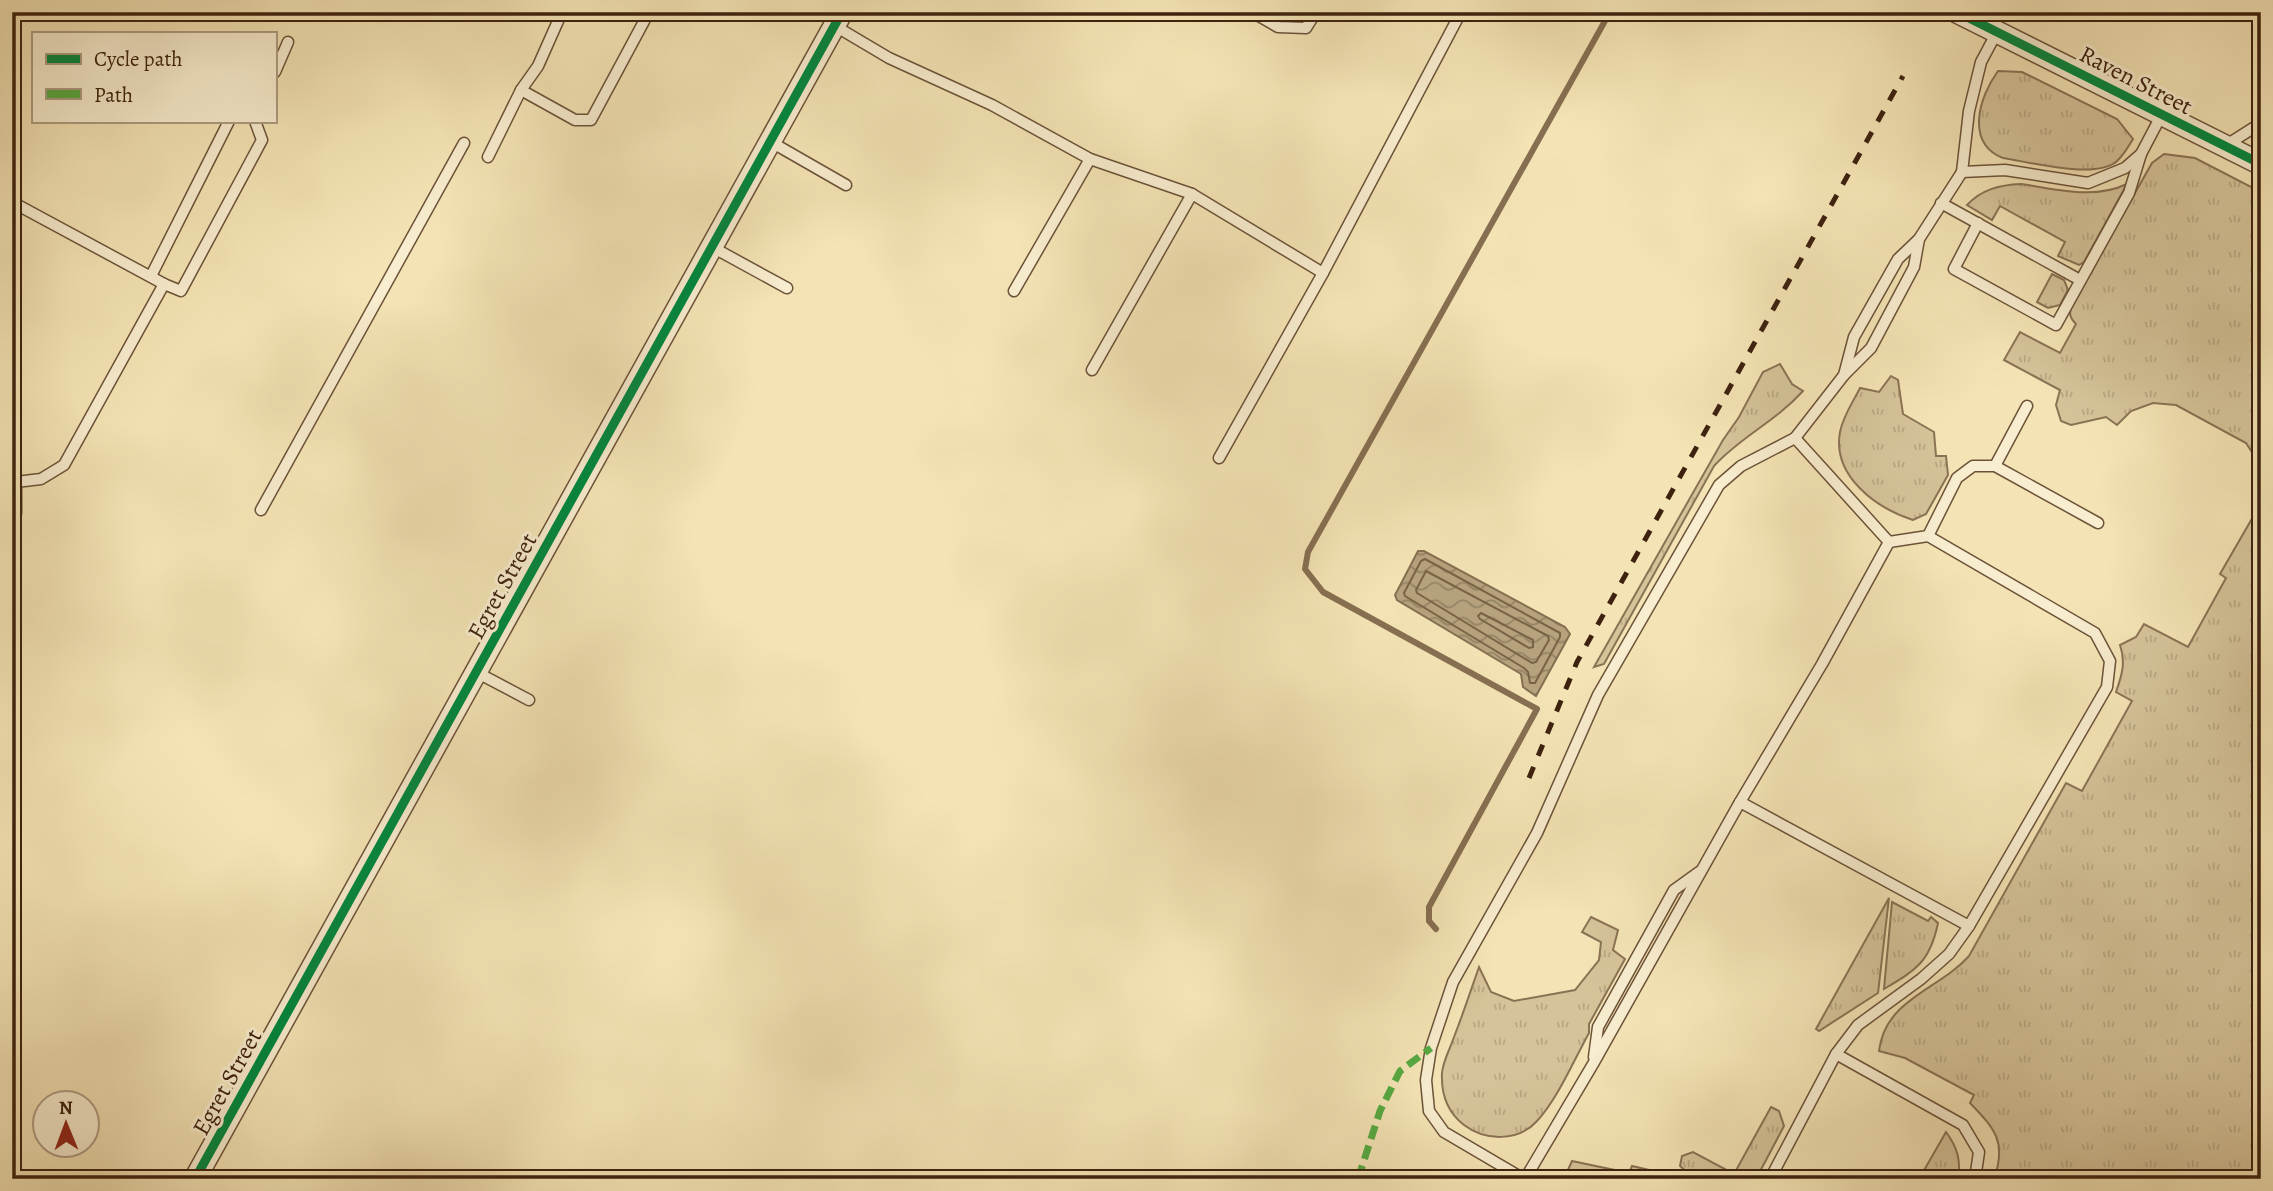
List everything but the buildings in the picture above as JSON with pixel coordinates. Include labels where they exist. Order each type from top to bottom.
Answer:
[{"type":"street","name":"Raven Street","points":[[1957,12],[2261,164]]},
{"type":"street","name":"Egret Street","points":[[195,1179],[839,19]]},
{"type":"lane","points":[[488,157],[521,90],[538,66],[562,12]]},
{"type":"lane","points":[[521,90],[575,120],[591,120],[649,12]]},
{"type":"lane","points":[[1252,12],[1278,27],[1307,28],[1316,12]]},
{"type":"lane","points":[[1219,458],[1323,273],[1461,12]]},
{"type":"lane","points":[[839,19],[889,58],[992,105],[1090,159],[1192,194],[1323,273]]},
{"type":"lane","points":[[1844,374],[1854,337],[1898,259],[1919,239],[1962,172],[1969,111],[1981,62],[1997,32]]},
{"type":"lane","points":[[276,70],[288,42]]},
{"type":"lane","points":[[1978,223],[1954,269],[2056,325],[2129,193],[2141,154],[2162,114]]},
{"type":"lane","points":[[151,276],[228,122]]},
{"type":"lane","points":[[12,202],[164,284],[181,290],[262,140],[255,122]]},
{"type":"lane","points":[[2225,146],[2261,123]]},
{"type":"lane","points":[[771,142],[846,185]]},
{"type":"lane","points":[[261,510],[464,143]]},
{"type":"lane","points":[[1962,172],[2005,170],[2088,183],[2125,168],[2141,154]]},
{"type":"lane","points":[[1014,291],[1090,159]]},
{"type":"lane","points":[[1092,370],[1192,194]]},
{"type":"lane","points":[[1941,203],[2080,280]]},
{"type":"lane","points":[[1888,542],[1822,664],[1740,802],[1594,1064],[1524,1179],[1444,1132],[1429,1111],[1426,1080],[1431,1048],[1453,982],[1537,833],[1598,695],[1719,485],[1741,466],[1796,438],[1844,374],[1871,348],[1914,267],[1919,239]]},
{"type":"lane","points":[[712,247],[787,288]]},
{"type":"lane","points":[[12,523],[16,513],[16,482],[41,479],[64,466],[164,284]]},
{"type":"lane","points":[[1995,466],[2026,405]]},
{"type":"lane","points":[[1796,438],[1888,542]]},
{"type":"lane","points":[[1928,537],[1957,478],[1973,466],[1995,466],[2098,523]]},
{"type":"lane","points":[[1770,1179],[1836,1055],[1858,1025],[1921,979],[1949,954],[1969,926],[2107,687],[2109,661],[2095,633],[1928,537],[1888,542]]},
{"type":"lane","points":[[476,672],[529,700]]},
{"type":"lane","points":[[1740,802],[1969,926]]},
{"type":"lane","points":[[1836,1055],[1963,1125],[1979,1152],[1975,1179]]},
{"type":"green space","points":[[1998,71],[2022,72],[2117,119],[2133,139],[2117,161],[2094,169],[2062,168],[2003,158],[1991,151],[1984,142],[1979,119],[1985,93]]},
{"type":"green space","points":[[2164,154],[2195,158],[2261,192],[2261,473],[2257,460],[2246,443],[2176,405],[2153,403],[2131,411],[2117,425],[2106,417],[2071,425],[2061,421],[2056,405],[2060,390],[2004,360],[2020,332],[2060,353],[2076,324],[2070,315],[2072,304],[2152,163]]},
{"type":"green space","points":[[2021,184],[2088,192],[2114,189],[2127,184],[2084,262],[2079,265],[2058,256],[2065,242],[2000,206],[1992,220],[1967,205],[1992,189]]},
{"type":"green space","points":[[2052,274],[2064,280],[2068,290],[2060,305],[2048,308],[2037,302]]},
{"type":"green space","points":[[1780,364],[1792,384],[1803,391],[1714,466],[1604,664],[1594,667],[1763,372]]},
{"type":"green space","points":[[1891,376],[1898,380],[1903,414],[1934,432],[1936,456],[1946,456],[1948,475],[1926,514],[1913,520],[1885,507],[1860,488],[1843,463],[1839,448],[1843,420],[1860,388],[1879,392]]},
{"type":"green space","points":[[2261,503],[2261,1179],[1994,1179],[1999,1146],[1992,1129],[1970,1103],[1974,1095],[1905,1058],[1879,1051],[1883,1033],[1902,1007],[1957,968],[1969,956],[2066,783],[2082,791],[2132,701],[2116,692],[2123,657],[2120,645],[2136,637],[2144,624],[2188,647],[2226,578],[2220,574]]},
{"type":"green space","points":[[1889,898],[1878,993],[1819,1031],[1816,1029]]},
{"type":"green space","points":[[1892,902],[1928,921],[1931,917],[1938,923],[1931,947],[1920,964],[1884,989]]},
{"type":"green space","points":[[1591,917],[1618,930],[1613,950],[1625,959],[1589,1024],[1589,1033],[1565,1079],[1537,1121],[1521,1133],[1501,1137],[1472,1130],[1458,1120],[1449,1108],[1444,1095],[1442,1073],[1479,967],[1491,992],[1514,1001],[1575,990],[1599,960],[1601,942],[1582,932]]},
{"type":"green space","points":[[1771,1107],[1779,1111],[1784,1126],[1756,1179],[1689,1179],[1691,1176],[1680,1166],[1682,1156],[1693,1152],[1734,1174]]},
{"type":"green space","points":[[1946,1132],[1957,1154],[1959,1179],[1919,1179]]},
{"type":"green space","points":[[1572,1161],[1629,1173],[1632,1166],[1677,1179],[1567,1179]]},
{"type":"water","points":[[1418,551],[1424,551],[1565,627],[1570,634],[1536,696],[1523,687],[1521,674],[1397,600],[1395,595]]},
{"type":"waterway","points":[[1436,929],[1429,921],[1429,907],[1537,709],[1323,592],[1305,569],[1308,552],[1610,12]]},
{"type":"railway","points":[[1529,778],[1577,662],[1903,76]]},
{"type":"marked path","points":[[1358,1179],[1380,1111],[1400,1071],[1431,1048]]},
{"type":"cycle path","points":[[195,1179],[842,12]]},
{"type":"cycle path","points":[[1957,12],[2261,164]]}]
